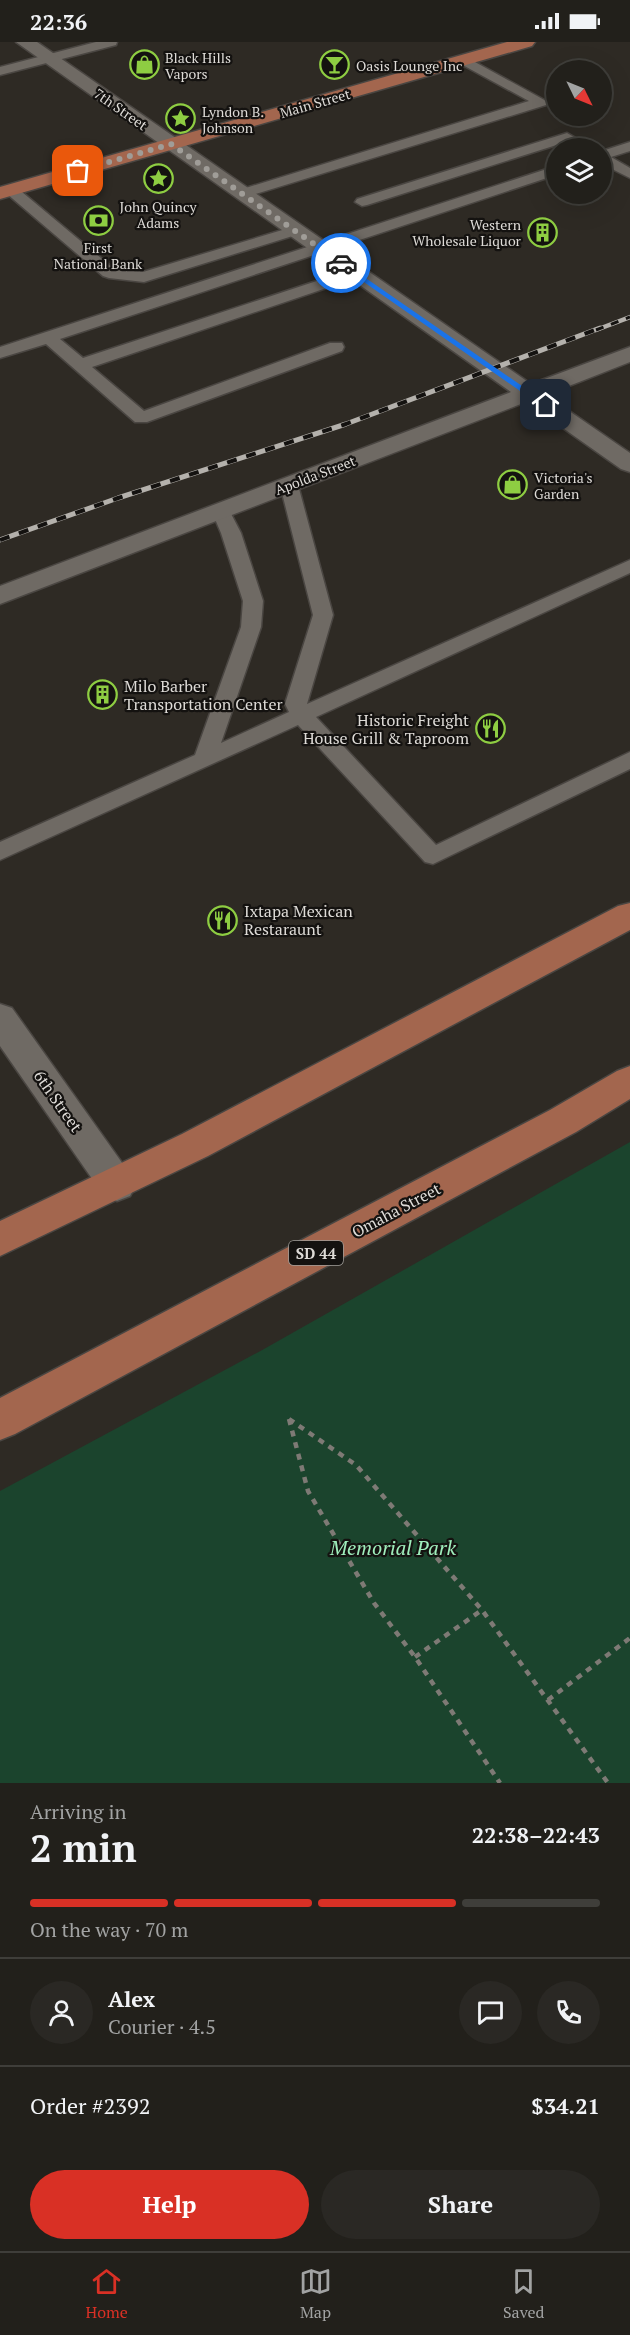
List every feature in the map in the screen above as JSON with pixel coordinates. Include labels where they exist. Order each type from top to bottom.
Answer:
[{"type":"main road","name":"Main Street","points":[[6,192],[526,42]]},
{"type":"main road","points":[[0,1239],[117,1185],[630,915]]},
{"type":"main road","name":"Omaha Street","points":[[0,1420],[563,1121],[630,1081]]},
{"type":"street","name":"7th Street","points":[[25,42],[630,464]]},
{"type":"street","name":"Apolda Street","points":[[0,597],[630,354]]},
{"type":"street","name":"6th Street","points":[[0,1018],[117,1185]]},
{"type":"lane","points":[[0,71],[111,42]]},
{"type":"lane","points":[[241,194],[541,102],[464,60]]},
{"type":"lane","points":[[362,202],[546,144]]},
{"type":"lane","points":[[612,153],[630,147]]},
{"type":"lane","points":[[612,163],[630,174]]},
{"type":"lane","points":[[0,353],[546,173]]},
{"type":"lane","points":[[6,192],[109,273],[144,277],[294,231]]},
{"type":"lane","points":[[80,365],[356,273]]},
{"type":"lane","points":[[48,337],[141,417],[336,347]]},
{"type":"lane","points":[[289,485],[323,615],[296,704],[301,715],[433,856],[630,760]]},
{"type":"lane","points":[[204,759],[251,627],[253,609],[246,578],[231,533],[221,512]]},
{"type":"lane","points":[[0,852],[630,566]]},
{"type":"path","points":[[500,1783],[415,1657],[374,1603],[308,1491],[289,1419],[356,1465],[482,1610],[608,1783]]},
{"type":"path","points":[[415,1657],[482,1610]]},
{"type":"path","points":[[548,1700],[630,1638]]},
{"type":"green space","name":"Memorial Park","points":[[630,1142],[630,1783],[0,1783],[0,1491],[264,1349]]},
{"type":"railway","points":[[596,330],[630,317]]},
{"type":"railway","points":[[0,540],[118,498],[346,424],[600,328]]},
{"type":"way so far","points":[[78,171],[171,144],[341,263]]},
{"type":"place","name":"Black Hills Vapors","points":[[144,65]]},
{"type":"place","name":"Oasis Lounge Inc","points":[[335,65]]},
{"type":"place","name":"Lyndon B. Johnson","points":[[181,119]]},
{"type":"place","name":"John Quincy Adams","points":[[158,179]]},
{"type":"place","name":"First National Bank","points":[[98,220]]},
{"type":"place","name":"Western Wholesale Liquor","points":[[542,232]]},
{"type":"place","name":"Victoria's Garden","points":[[513,485]]},
{"type":"place","name":"Milo Barber Transportation Center","points":[[103,695]]},
{"type":"place","name":"Historic Freight House Grill & Taproom","points":[[490,729]]},
{"type":"place","name":"Ixtapa Mexican Restaraunt","points":[[223,920]]},
{"type":"route","points":[[341,263],[546,405]]}]
